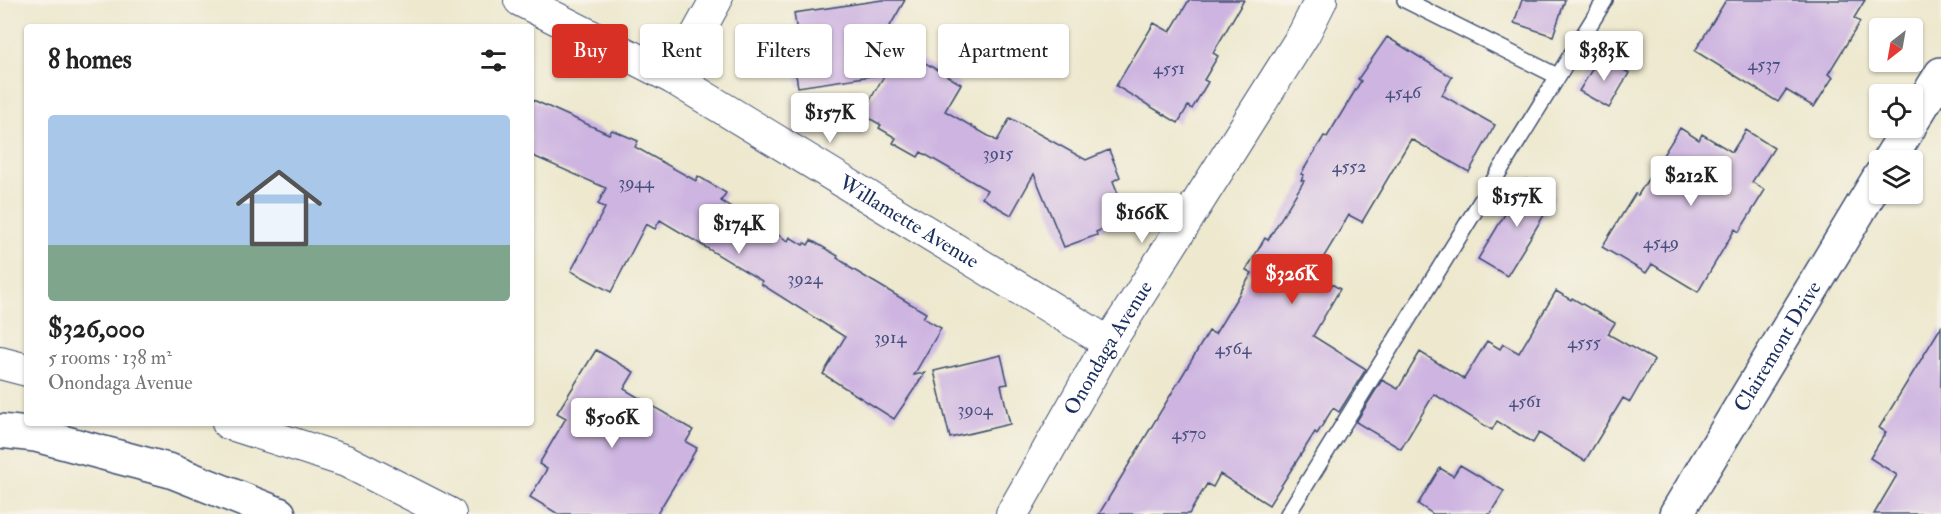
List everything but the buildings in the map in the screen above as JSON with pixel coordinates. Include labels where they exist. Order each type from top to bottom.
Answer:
[{"type":"main road","points":[[1923,104],[1941,74]]},
{"type":"main road","name":"Clairemont Drive","points":[[1676,514],[1869,194]]},
{"type":"main road","points":[[0,431],[36,435],[171,471],[279,514]]},
{"type":"street","name":"Willamette Avenue","points":[[520,0],[640,61]]},
{"type":"street","points":[[703,24],[716,0]]},
{"type":"street","name":"Onondaga Avenue","points":[[1012,514],[1109,343],[1304,34],[1321,0]]},
{"type":"street","name":"Willamette Avenue","points":[[673,78],[1109,343]]},
{"type":"street","points":[[0,363],[24,369]]},
{"type":"street","points":[[237,426],[346,461],[450,514]]},
{"type":"lane","points":[[1405,0],[1557,76]]},
{"type":"lane","points":[[1288,514],[1605,0]]}]
